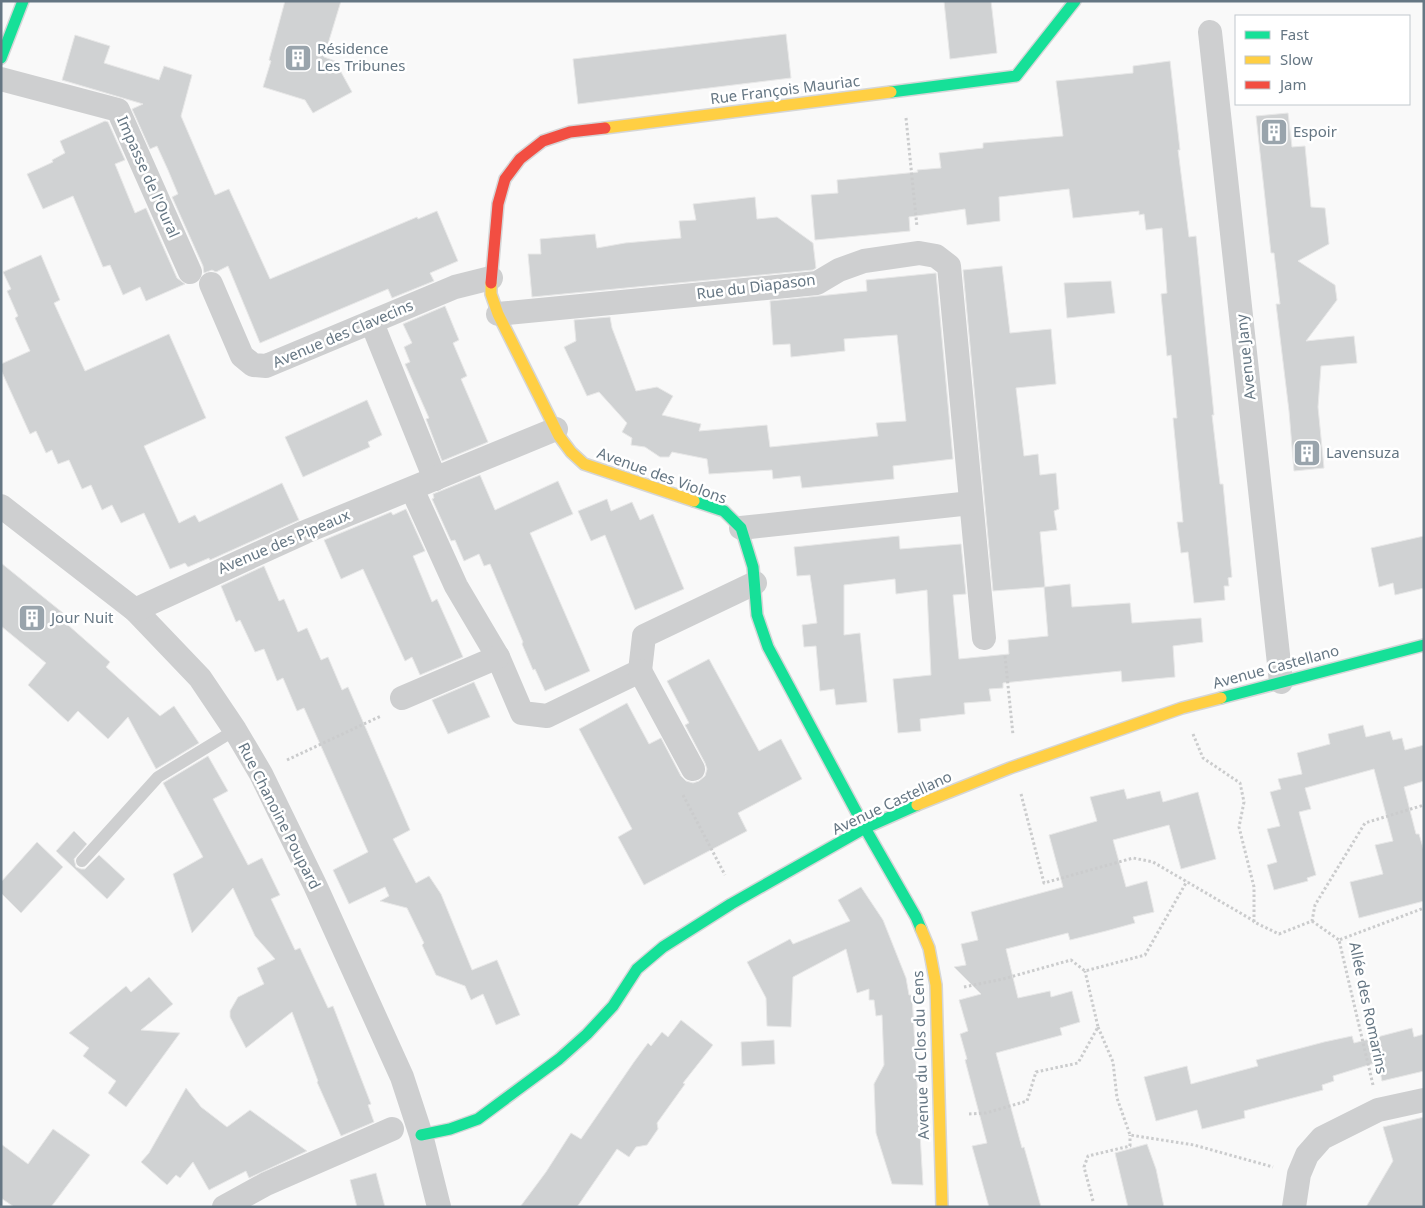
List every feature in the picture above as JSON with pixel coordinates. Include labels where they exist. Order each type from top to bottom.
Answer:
[{"type":"street","points":[[1,58],[23,1]]},
{"type":"street","name":"Rue François Mauriac","points":[[498,204],[504,179],[520,159],[543,141],[570,132],[1016,76],[1074,1]]},
{"type":"street","name":"Avenue Jany","points":[[1210,32],[1281,682]]},
{"type":"street","name":"Impasse de l'Oural","points":[[1,79],[118,110],[190,272]]},
{"type":"street","name":"Avenue des Violons","points":[[498,204],[491,278],[492,294],[498,314],[556,429],[570,452],[584,464],[724,511],[741,528],[753,567],[757,615],[768,647],[866,828]]},
{"type":"street","name":"Rue du Diapason","points":[[498,314],[817,283],[838,270],[864,261],[919,254],[936,256],[949,266],[984,638]]},
{"type":"street","name":"Avenue des Clavecins","points":[[211,284],[242,356],[253,365],[266,366],[455,287],[491,278]]},
{"type":"street","points":[[372,323],[435,479]]},
{"type":"street","name":"Avenue des Pipeaux","points":[[135,610],[305,532],[556,429]]},
{"type":"street","points":[[412,489],[456,586],[498,657],[522,713],[548,716],[640,671]]},
{"type":"street","points":[[741,528],[971,503]]},
{"type":"street","name":"Rue Chanoine Poupard","points":[[1,506],[135,610],[200,678],[235,730],[261,774],[319,894],[402,1077],[421,1135],[439,1207]]},
{"type":"street","points":[[693,769],[640,671],[644,636],[754,583]]},
{"type":"street","name":"Avenue Castellano","points":[[421,1135],[450,1129],[478,1119],[559,1059],[587,1034],[613,1006],[637,969],[663,946],[738,900],[866,828],[935,797],[1010,768],[1182,708],[1424,645]]},
{"type":"street","points":[[402,698],[498,657]]},
{"type":"street","name":"Avenue du Clos du Cens","points":[[866,828],[916,917],[930,948],[936,985],[938,1118],[942,1207]]},
{"type":"street","points":[[1294,1207],[1299,1174],[1307,1155],[1322,1138],[1378,1110],[1424,1100]]},
{"type":"street","points":[[224,1207],[266,1184],[392,1130]]},
{"type":"lane","points":[[82,861],[158,777],[235,730]]},
{"type":"path","points":[[903,90],[919,254]]},
{"type":"path","points":[[984,638],[1005,656],[1012,735]]},
{"type":"path","points":[[287,760],[398,708],[402,698]]},
{"type":"path","points":[[1182,708],[1203,758],[1240,783],[1244,802],[1239,827],[1254,888],[1254,922]]},
{"type":"path","points":[[693,769],[681,792],[738,900]]},
{"type":"path","points":[[1020,794],[1044,883],[1133,858],[1153,862],[1254,922],[1279,934],[1312,921]]},
{"type":"path","points":[[1312,921],[1315,905],[1365,822],[1424,804]]},
{"type":"path","points":[[1085,971],[1145,955],[1187,881]]},
{"type":"path","name":"Allée des Romarins","points":[[1378,1110],[1339,940],[1424,908]]},
{"type":"path","points":[[1312,921],[1339,940]]},
{"type":"path","points":[[936,985],[967,988],[1071,960],[1085,971],[1098,1027],[1113,1062],[1117,1098],[1130,1135],[1130,1146],[1088,1156],[1084,1167],[1094,1200]]},
{"type":"path","points":[[938,1118],[986,1112],[1026,1101],[1036,1072],[1078,1063],[1098,1027]]},
{"type":"path","points":[[1130,1135],[1194,1145],[1299,1174]]},
{"type":"building","name":"Résidence Les Tribunes","points":[[285,1],[341,1],[324,57],[335,61],[352,92],[313,113],[305,100],[263,87]]},
{"type":"building","points":[[944,1],[991,1],[997,53],[950,59]]},
{"type":"building","points":[[786,34],[791,78],[578,104],[573,59]]},
{"type":"building","points":[[75,35],[110,46],[104,63],[159,80],[164,66],[192,75],[181,116],[215,195],[229,189],[270,279],[417,217],[418,219],[437,211],[458,261],[430,273],[434,281],[392,298],[388,289],[260,343],[228,266],[216,272],[212,270],[204,273],[203,266],[172,197],[178,194],[168,170],[157,146],[150,149],[132,109],[143,104],[62,80]]},
{"type":"building","points":[[1170,61],[1180,150],[1178,150],[1189,237],[1196,236],[1214,415],[1212,415],[1220,484],[1223,484],[1232,577],[1228,578],[1229,586],[1224,586],[1225,600],[1194,603],[1188,552],[1181,553],[1177,522],[1183,522],[1173,418],[1177,418],[1171,355],[1167,356],[1161,294],[1167,293],[1162,228],[1146,230],[1144,214],[1139,215],[1139,211],[1073,218],[1069,189],[999,197],[1000,221],[967,225],[965,209],[909,217],[910,231],[815,240],[811,195],[838,193],[837,180],[941,168],[939,153],[983,148],[983,143],[1063,136],[1056,81],[1133,73],[1133,66]]},
{"type":"building","points":[[1288,113],[1292,147],[1305,146],[1311,207],[1325,208],[1329,244],[1298,261],[1335,285],[1337,300],[1306,341],[1354,336],[1357,363],[1321,366],[1318,407],[1324,468],[1294,471],[1276,304],[1280,304],[1274,253],[1271,253],[1256,116]]},
{"type":"building","points":[[105,121],[108,122],[125,160],[115,164],[135,213],[146,208],[177,278],[185,284],[146,301],[140,287],[123,295],[110,265],[103,267],[73,196],[43,209],[27,174],[53,162],[52,160],[65,153],[60,141]]},
{"type":"building","points":[[755,197],[757,219],[777,217],[813,243],[816,268],[813,270],[532,297],[528,254],[541,254],[540,239],[595,234],[597,248],[625,243],[681,238],[679,221],[696,220],[693,204]]},
{"type":"building","points":[[41,255],[60,300],[54,303],[85,371],[169,334],[206,418],[144,446],[179,523],[195,515],[199,522],[282,483],[299,520],[210,560],[209,558],[188,567],[185,563],[170,569],[144,513],[121,523],[112,505],[102,510],[91,485],[82,489],[69,460],[58,464],[52,450],[46,453],[36,431],[30,434],[1,370],[1,364],[30,351],[15,318],[18,316],[7,291],[11,289],[3,272]]},
{"type":"building","points":[[1002,266],[1010,333],[1051,329],[1056,384],[1016,388],[1024,456],[1038,454],[1040,475],[1056,473],[1059,509],[1054,511],[1057,530],[1040,532],[1045,587],[993,591],[963,270]]},
{"type":"building","points":[[936,273],[953,459],[893,466],[894,479],[802,488],[800,476],[773,479],[772,470],[709,474],[707,459],[672,452],[669,457],[660,457],[645,447],[631,445],[632,438],[622,432],[627,423],[599,392],[587,396],[564,347],[576,341],[574,320],[610,317],[612,328],[636,391],[657,387],[673,396],[662,415],[701,424],[699,431],[767,425],[770,447],[878,436],[876,423],[906,421],[897,335],[844,339],[845,351],[791,357],[790,344],[773,345],[770,301],[867,291],[866,280]]},
{"type":"building","points":[[1111,281],[1115,313],[1067,318],[1064,283]]},
{"type":"building","points":[[445,306],[459,340],[453,343],[467,376],[461,379],[488,442],[442,461],[426,419],[429,418],[405,364],[410,362],[404,347],[412,343],[403,324]]},
{"type":"building","points":[[367,400],[382,435],[368,442],[370,447],[303,477],[285,437]]},
{"type":"building","points":[[480,475],[495,510],[558,481],[573,514],[530,533],[590,671],[545,691],[535,669],[533,670],[490,564],[484,566],[479,554],[464,561],[455,540],[451,541],[432,499],[434,498],[433,494]]},
{"type":"building","points":[[607,499],[611,511],[632,502],[640,520],[653,514],[684,589],[635,610],[605,535],[591,541],[578,511]]},
{"type":"building","points":[[406,509],[425,551],[413,556],[432,602],[437,599],[463,657],[420,675],[412,657],[405,661],[363,569],[341,579],[324,540],[391,512],[393,515]]},
{"type":"building","points":[[899,536],[900,549],[961,544],[966,594],[953,595],[959,659],[1009,654],[1008,640],[1048,636],[1044,587],[1070,584],[1072,607],[1130,603],[1132,623],[1201,618],[1203,642],[1173,646],[1175,677],[1122,682],[1121,671],[1003,683],[1003,688],[989,689],[991,701],[964,703],[965,714],[920,719],[921,731],[898,733],[893,679],[931,675],[927,590],[896,594],[895,579],[844,585],[844,635],[860,633],[867,702],[836,705],[834,689],[820,691],[816,646],[804,647],[802,625],[817,623],[810,575],[797,576],[794,547]]},
{"type":"building","points":[[1424,536],[1424,588],[1395,595],[1393,583],[1379,587],[1371,548]]},
{"type":"building","points":[[1,563],[63,613],[60,618],[110,662],[106,667],[160,716],[174,706],[199,743],[156,769],[128,717],[108,739],[78,711],[68,722],[28,685],[46,663],[1,626]]},
{"type":"building","points":[[264,566],[279,601],[284,599],[298,632],[307,628],[321,660],[328,657],[342,690],[348,687],[410,830],[393,839],[416,883],[429,876],[441,894],[472,970],[497,960],[520,1015],[496,1025],[483,994],[471,1000],[465,986],[436,975],[422,945],[424,943],[407,908],[380,901],[389,896],[385,887],[349,904],[333,870],[368,852],[304,708],[297,711],[283,678],[277,681],[264,649],[255,652],[240,620],[236,622],[221,586]]},
{"type":"building","points":[[709,659],[759,751],[781,739],[802,779],[738,813],[747,831],[644,885],[618,837],[632,829],[579,729],[627,703],[649,744],[661,738],[681,776],[686,781],[693,783],[699,781],[705,776],[707,769],[685,725],[689,723],[667,681]]},
{"type":"building","points":[[474,682],[490,717],[448,734],[432,700]]},
{"type":"building","points":[[1363,725],[1366,737],[1390,731],[1393,740],[1402,738],[1405,750],[1424,745],[1424,781],[1404,787],[1416,834],[1419,834],[1424,851],[1424,901],[1359,918],[1350,882],[1383,874],[1375,845],[1393,841],[1374,769],[1305,788],[1311,809],[1299,812],[1316,875],[1307,878],[1308,881],[1274,890],[1267,865],[1277,862],[1267,829],[1280,826],[1270,792],[1281,789],[1278,779],[1302,774],[1297,753],[1330,744],[1328,734]]},
{"type":"building","points":[[208,756],[228,791],[213,799],[248,865],[262,858],[280,895],[271,899],[295,950],[300,948],[328,1008],[333,1006],[371,1104],[368,1105],[374,1122],[341,1136],[317,1082],[292,1012],[246,1048],[230,1017],[230,1011],[238,997],[264,984],[257,968],[275,959],[255,936],[233,888],[192,933],[173,874],[203,857],[163,783]]},
{"type":"building","points":[[1124,789],[1127,799],[1160,791],[1163,802],[1198,792],[1216,859],[1181,869],[1169,825],[1113,840],[1126,887],[1147,881],[1154,912],[1133,917],[1135,923],[1070,940],[1068,933],[1006,949],[1018,998],[1050,991],[1051,997],[1072,991],[1080,1022],[1060,1028],[1062,1035],[996,1053],[1022,1148],[1024,1147],[1041,1207],[989,1207],[972,1146],[987,1143],[960,1034],[968,1031],[959,1000],[981,994],[954,967],[966,965],[961,944],[978,940],[971,912],[1063,887],[1049,835],[1097,821],[1090,797]]},
{"type":"building","points":[[74,831],[87,844],[74,859],[76,867],[85,869],[99,855],[125,879],[107,899],[56,851]]},
{"type":"building","points":[[37,842],[63,867],[21,913],[1,893],[1,882]]},
{"type":"building","points":[[861,887],[883,920],[906,978],[909,995],[912,995],[923,1185],[892,1184],[876,1133],[874,1084],[884,1065],[882,1015],[876,1016],[874,1000],[869,1000],[869,989],[857,993],[846,949],[793,977],[791,1027],[767,1026],[766,998],[747,962],[790,939],[793,944],[850,921],[838,900]]},
{"type":"building","points":[[149,977],[173,1004],[141,1030],[180,1033],[126,1107],[108,1093],[116,1081],[83,1056],[89,1048],[69,1033],[126,986],[131,992]]},
{"type":"building","points":[[681,1020],[713,1045],[683,1083],[685,1084],[657,1123],[658,1129],[647,1145],[636,1147],[629,1157],[617,1149],[577,1207],[520,1207],[546,1172],[571,1133],[581,1139],[648,1043],[651,1046],[662,1032],[668,1037]]},
{"type":"building","points":[[1412,1028],[1414,1037],[1424,1034],[1424,1071],[1382,1081],[1378,1062],[1333,1076],[1334,1081],[1322,1085],[1323,1090],[1244,1111],[1245,1118],[1202,1129],[1197,1110],[1156,1121],[1144,1077],[1187,1066],[1191,1084],[1258,1066],[1256,1060],[1324,1042],[1352,1036],[1354,1043]]},
{"type":"building","points":[[774,1040],[775,1064],[742,1066],[741,1042]]},
{"type":"building","points":[[186,1088],[201,1107],[227,1127],[250,1110],[307,1151],[249,1178],[246,1171],[209,1190],[193,1162],[180,1178],[176,1175],[167,1185],[141,1162],[149,1153]]},
{"type":"building","points":[[1424,1117],[1424,1207],[1366,1207],[1393,1161],[1383,1127]]},
{"type":"building","points":[[53,1129],[90,1155],[51,1207],[14,1207],[1,1198],[1,1144],[28,1164]]},
{"type":"building","points":[[1147,1144],[1156,1169],[1164,1207],[1128,1207],[1115,1153]]},
{"type":"building","points":[[376,1173],[385,1207],[357,1207],[350,1180]]},
{"type":"traffic: fast","points":[[1,58],[23,1]]},
{"type":"traffic: fast","points":[[891,92],[1016,76],[1075,1]]},
{"type":"traffic: fast","points":[[694,501],[724,511],[741,528],[753,567],[757,615],[768,647],[921,929]]},
{"type":"traffic: fast","points":[[1221,698],[1424,645]]},
{"type":"traffic: fast","points":[[421,1135],[450,1129],[478,1119],[559,1059],[587,1034],[613,1006],[637,969],[663,947],[731,904],[865,828],[917,805]]},
{"type":"traffic: slow","points":[[605,128],[891,92]]},
{"type":"traffic: slow","points":[[491,283],[491,294],[498,314],[559,436],[571,452],[584,464],[694,501]]},
{"type":"traffic: slow","points":[[917,805],[1010,768],[1182,708],[1221,698]]},
{"type":"traffic: slow","points":[[921,929],[929,948],[936,985],[942,1207]]},
{"type":"traffic: jam","points":[[491,283],[498,204],[505,179],[520,159],[543,141],[570,132],[605,128]]},
{"type":"place","name":"Résidence Les Tribunes","points":[[298,58]]},
{"type":"place","name":"Espoir","points":[[1274,132]]},
{"type":"place","name":"Lavensuza","points":[[1307,453]]},
{"type":"place","name":"Jour Nuit","points":[[32,618]]}]
